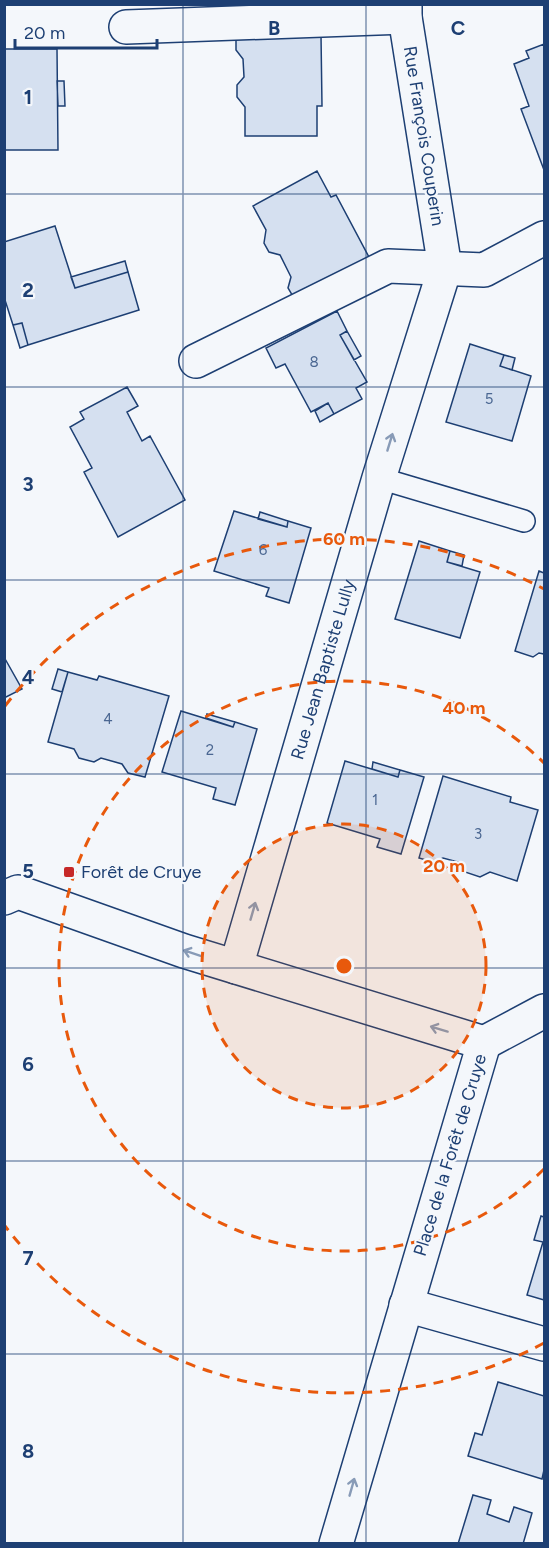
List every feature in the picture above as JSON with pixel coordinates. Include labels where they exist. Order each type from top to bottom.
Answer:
[{"type":"street","points":[[126,27],[405,11]]},
{"type":"street","name":"Rue François Couperin","points":[[405,11],[445,268]]},
{"type":"street","points":[[196,361],[388,266],[484,270],[544,238]]},
{"type":"street","name":"Rue Jean Baptiste Lully","points":[[236,967],[379,478],[445,268]]},
{"type":"street","name":"Place de la Forêt de Cruye","points":[[4,898],[18,892],[236,967],[484,1043],[336,1544]]},
{"type":"street","points":[[484,1043],[544,1011]]},
{"type":"street","points":[[406,1305],[544,1344]]},
{"type":"lane","points":[[379,478],[524,521]]},
{"type":"building","points":[[321,35],[322,106],[317,106],[317,136],[245,136],[245,107],[237,97],[237,85],[244,77],[243,59],[236,50],[236,36]]},
{"type":"building","points":[[544,44],[544,170],[521,109],[529,106],[514,64],[529,58],[526,51]]},
{"type":"building","points":[[4,49],[57,49],[58,150],[4,150]]},
{"type":"building","points":[[57,81],[64,81],[65,106],[58,106]]},
{"type":"building","points":[[317,171],[331,197],[336,195],[370,259],[295,300],[288,288],[291,277],[280,255],[269,252],[264,243],[266,230],[253,206]]},
{"type":"building","points":[[55,226],[75,288],[128,272],[139,310],[28,345],[22,323],[13,325],[4,297],[4,242]]},
{"type":"building","points":[[125,261],[128,272],[75,288],[71,277]]},
{"type":"building","points":[[337,311],[347,331],[340,335],[367,382],[356,388],[362,399],[334,414],[328,403],[311,412],[285,364],[276,368],[266,348]]},
{"type":"building","points":[[22,323],[28,345],[20,348],[13,325]]},
{"type":"building","points":[[347,331],[361,356],[354,360],[340,335]]},
{"type":"building","points":[[470,344],[504,355],[500,366],[531,376],[512,441],[446,422]]},
{"type":"building","points":[[504,355],[515,358],[512,370],[500,366]]},
{"type":"building","points":[[127,387],[138,406],[127,412],[142,441],[150,436],[185,500],[118,537],[84,472],[92,468],[70,427],[84,419],[80,412]]},
{"type":"building","points":[[328,403],[334,414],[320,422],[315,411]]},
{"type":"building","points":[[234,511],[287,527],[288,521],[311,528],[289,603],[266,596],[269,588],[214,571]]},
{"type":"building","points":[[260,512],[288,521],[287,527],[258,519]]},
{"type":"building","points":[[419,541],[450,551],[447,562],[480,572],[460,638],[395,619]]},
{"type":"building","points":[[450,551],[464,555],[462,566],[447,562]]},
{"type":"building","points":[[539,571],[544,573],[544,654],[539,653],[533,657],[515,651]]},
{"type":"building","points":[[4,657],[22,689],[4,698]]},
{"type":"building","points":[[58,669],[68,672],[62,692],[52,689]]},
{"type":"building","points":[[68,672],[97,680],[99,676],[169,696],[145,777],[128,773],[122,764],[101,758],[94,762],[79,758],[74,749],[48,742]]},
{"type":"building","points":[[181,711],[233,727],[235,722],[257,729],[235,805],[213,799],[216,788],[162,772]]},
{"type":"building","points":[[207,714],[235,722],[233,727],[206,718]]},
{"type":"building","points":[[345,761],[398,777],[400,770],[424,777],[401,854],[377,847],[380,839],[327,823]]},
{"type":"building","points":[[373,762],[400,770],[398,777],[372,769]]},
{"type":"building","points":[[443,776],[511,797],[510,802],[538,810],[517,881],[490,872],[480,877],[465,872],[462,863],[443,858],[433,862],[419,858]]},
{"type":"building","points":[[541,1216],[544,1217],[544,1300],[527,1295],[543,1242],[534,1240]]},
{"type":"building","points":[[498,1382],[544,1396],[542,1479],[468,1456],[475,1433],[482,1435]]},
{"type":"building","points":[[473,1495],[491,1500],[487,1514],[509,1522],[514,1507],[532,1513],[523,1544],[458,1544]]},
{"type":"place","name":"Forêt de Cruye","points":[[69,872]]}]
